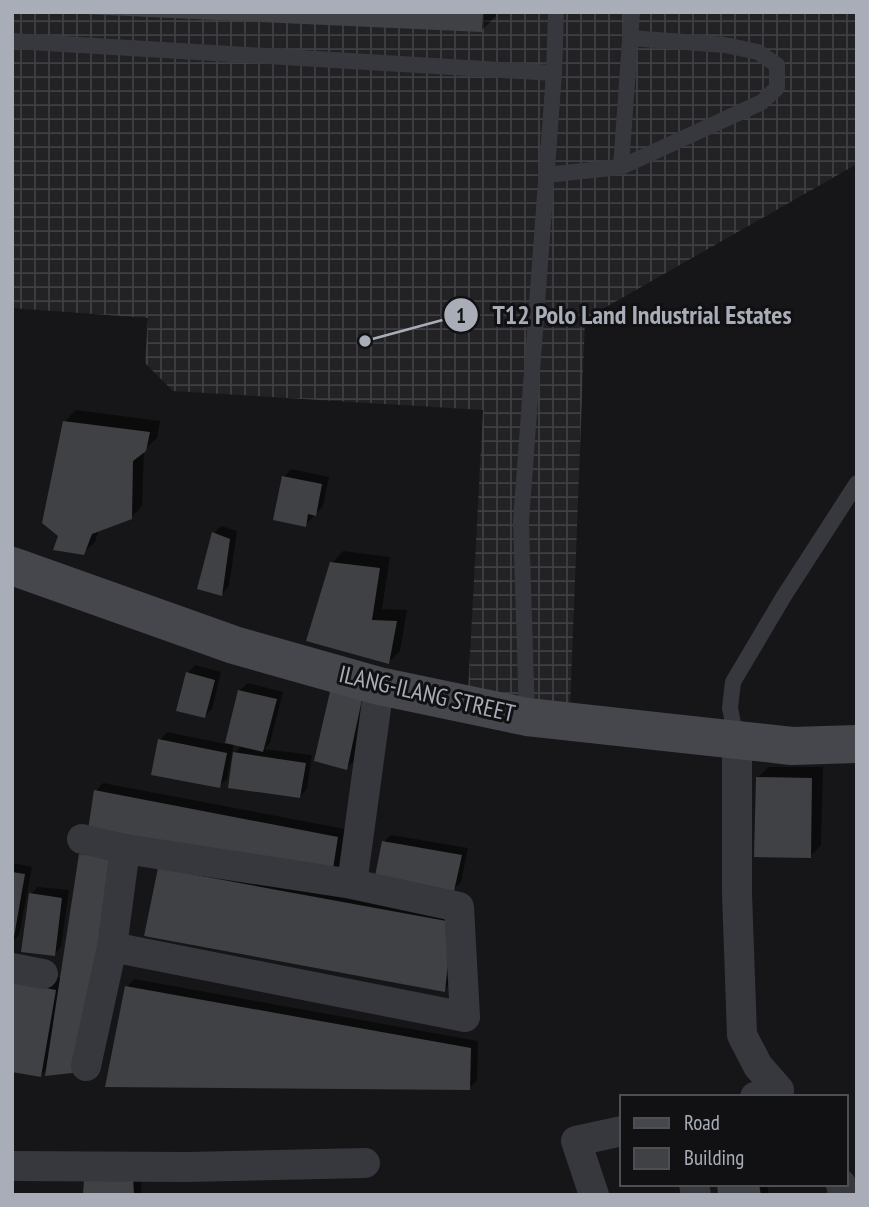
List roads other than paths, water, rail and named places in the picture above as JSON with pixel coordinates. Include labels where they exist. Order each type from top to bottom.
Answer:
[{"type":"street","name":"ILANG-ILANG STREET","points":[[12,566],[234,645],[379,686],[527,717],[792,746],[857,744]]},
{"type":"street","points":[[352,884],[379,686]]},
{"type":"street","points":[[737,741],[737,893],[742,1035],[774,1095]]},
{"type":"street","points":[[82,839],[125,849],[352,884],[459,907],[465,1017],[112,947]]},
{"type":"street","points":[[86,1066],[112,947],[125,849]]},
{"type":"street","points":[[12,968],[43,974]]},
{"type":"street","points":[[594,1195],[576,1141],[620,1131]]},
{"type":"street","points":[[12,1166],[187,1167],[365,1163]]},
{"type":"lane","points":[[527,717],[521,521],[554,74],[556,12]]},
{"type":"lane","points":[[621,167],[632,12]]},
{"type":"lane","points":[[547,175],[621,167],[762,102],[777,88],[777,65],[758,52],[725,45],[630,38]]},
{"type":"lane","points":[[12,41],[554,74]]},
{"type":"lane","points":[[737,741],[730,708],[733,682],[784,596],[857,483]]},
{"type":"place","name":"T12 Polo Land Industrial Estates","points":[[365,341]]}]
